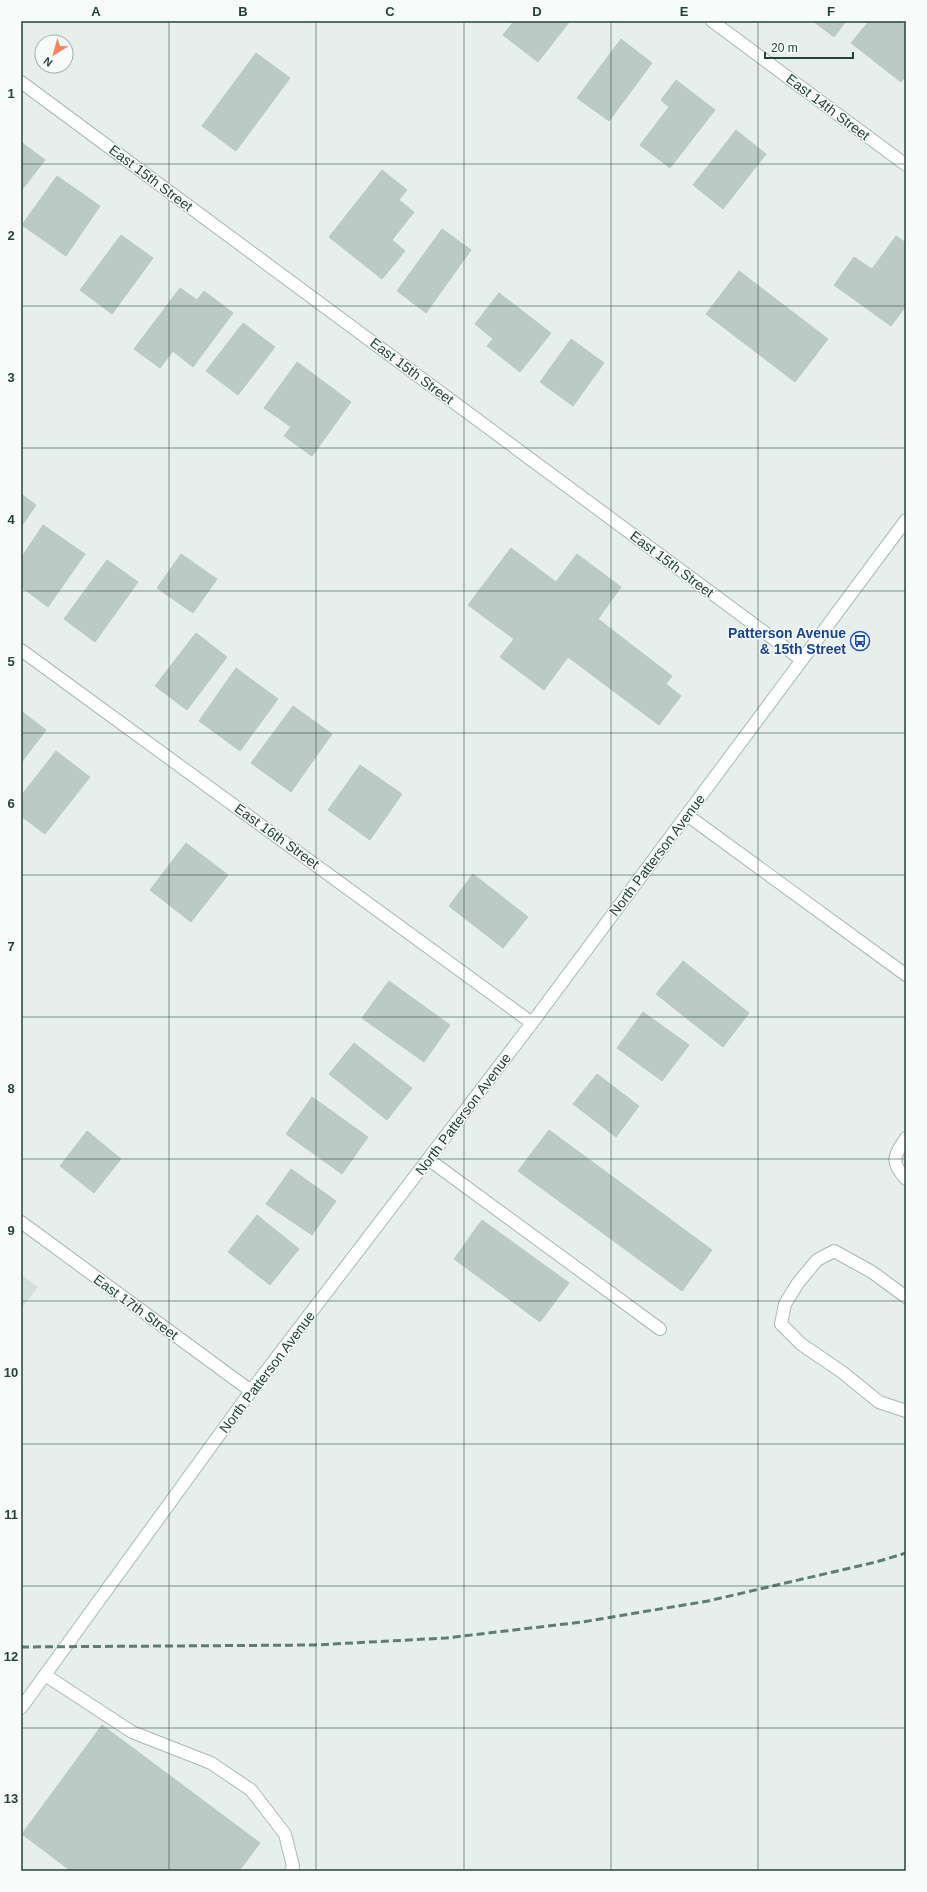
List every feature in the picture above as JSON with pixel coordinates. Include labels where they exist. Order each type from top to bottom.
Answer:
[{"type":"street","name":"East 14th Street","points":[[712,21],[906,164]]},
{"type":"street","name":"East 15th Street","points":[[21,82],[802,660]]},
{"type":"street","name":"North Patterson Avenue","points":[[21,1708],[251,1391],[532,1023],[906,520]]},
{"type":"street","name":"East 16th Street","points":[[21,650],[532,1023]]},
{"type":"street","points":[[687,815],[906,975]]},
{"type":"street","points":[[906,1138],[895,1154],[897,1169],[906,1179]]},
{"type":"street","points":[[428,1159],[660,1329]]},
{"type":"street","name":"East 17th Street","points":[[21,1222],[251,1391]]},
{"type":"street","points":[[906,1296],[872,1272],[834,1250],[817,1260],[798,1283],[785,1304],[781,1324],[801,1344],[842,1372],[879,1402],[906,1411]]},
{"type":"street","points":[[45,1675],[132,1732],[211,1763],[251,1790],[285,1834],[292,1866],[291,1871]]},
{"type":"shaded area","points":[[21,1275],[38,1287],[21,1309]]},
{"type":"building","points":[[514,21],[570,21],[538,62],[503,35]]},
{"type":"building","points":[[813,21],[846,21],[834,37]]},
{"type":"building","points":[[869,21],[900,21],[906,26],[906,76],[901,82],[851,43]]},
{"type":"building","points":[[621,39],[652,63],[609,121],[577,98]]},
{"type":"building","points":[[256,53],[290,78],[236,151],[202,126]]},
{"type":"building","points":[[676,80],[715,110],[670,168],[640,145],[669,107],[661,100]]},
{"type":"building","points":[[736,130],[766,154],[723,209],[693,185]]},
{"type":"building","points":[[21,142],[45,160],[21,191]]},
{"type":"building","points":[[382,170],[407,190],[399,200],[414,212],[392,240],[405,251],[382,279],[329,237]]},
{"type":"building","points":[[57,176],[100,206],[66,256],[22,225]]},
{"type":"building","points":[[442,229],[471,250],[426,313],[397,291]]},
{"type":"building","points":[[121,235],[153,258],[112,314],[80,290]]},
{"type":"building","points":[[896,236],[906,243],[906,306],[891,326],[834,285],[854,257],[872,269]]},
{"type":"building","points":[[739,271],[828,339],[795,382],[706,314]]},
{"type":"building","points":[[180,288],[197,300],[204,291],[233,313],[193,367],[173,351],[160,368],[134,349]]},
{"type":"building","points":[[499,293],[551,333],[520,372],[487,346],[493,339],[475,324]]},
{"type":"building","points":[[243,323],[275,347],[238,395],[206,371]]},
{"type":"building","points":[[571,339],[604,363],[573,406],[540,382]]},
{"type":"building","points":[[297,362],[351,402],[312,456],[284,436],[291,427],[264,408]]},
{"type":"building","points":[[21,494],[36,505],[21,527]]},
{"type":"building","points":[[43,525],[85,554],[48,607],[21,587],[21,558]]},
{"type":"building","points":[[511,548],[556,582],[577,554],[621,587],[598,619],[672,676],[666,684],[681,696],[659,725],[568,657],[544,690],[500,657],[514,639],[468,605]]},
{"type":"building","points":[[181,554],[217,579],[193,613],[157,588]]},
{"type":"building","points":[[107,560],[138,582],[95,642],[64,619]]},
{"type":"building","points":[[196,633],[227,657],[187,710],[155,686]]},
{"type":"building","points":[[236,668],[278,699],[240,751],[199,721]]},
{"type":"building","points":[[293,706],[332,734],[291,792],[251,763]]},
{"type":"building","points":[[21,711],[46,730],[21,763]]},
{"type":"building","points":[[56,751],[90,777],[45,834],[21,816],[21,796]]},
{"type":"building","points":[[360,765],[402,794],[370,840],[328,810]]},
{"type":"building","points":[[186,843],[228,875],[191,922],[150,890]]},
{"type":"building","points":[[473,874],[528,917],[503,948],[449,906]]},
{"type":"building","points":[[683,961],[749,1013],[723,1047],[656,994]]},
{"type":"building","points":[[389,981],[450,1025],[424,1062],[362,1018]]},
{"type":"building","points":[[643,1012],[689,1045],[662,1081],[617,1048]]},
{"type":"building","points":[[354,1043],[412,1088],[387,1120],[329,1074]]},
{"type":"building","points":[[597,1074],[639,1106],[616,1137],[573,1104]]},
{"type":"building","points":[[312,1097],[368,1137],[342,1174],[286,1134]]},
{"type":"building","points":[[549,1130],[712,1250],[682,1291],[518,1171]]},
{"type":"building","points":[[87,1131],[121,1159],[94,1193],[60,1166]]},
{"type":"building","points":[[291,1169],[336,1201],[312,1235],[266,1204]]},
{"type":"building","points":[[257,1215],[299,1249],[270,1285],[228,1252]]},
{"type":"building","points":[[482,1220],[569,1283],[540,1322],[454,1259]]},
{"type":"building","points":[[102,1725],[260,1843],[239,1871],[71,1871],[22,1834]]},
{"type":"railway","points":[[21,1647],[314,1645],[446,1638],[582,1622],[708,1601],[876,1562],[906,1553]]},
{"type":"place","name":"Patterson Avenue & 15th Street","points":[[860,641]]}]
